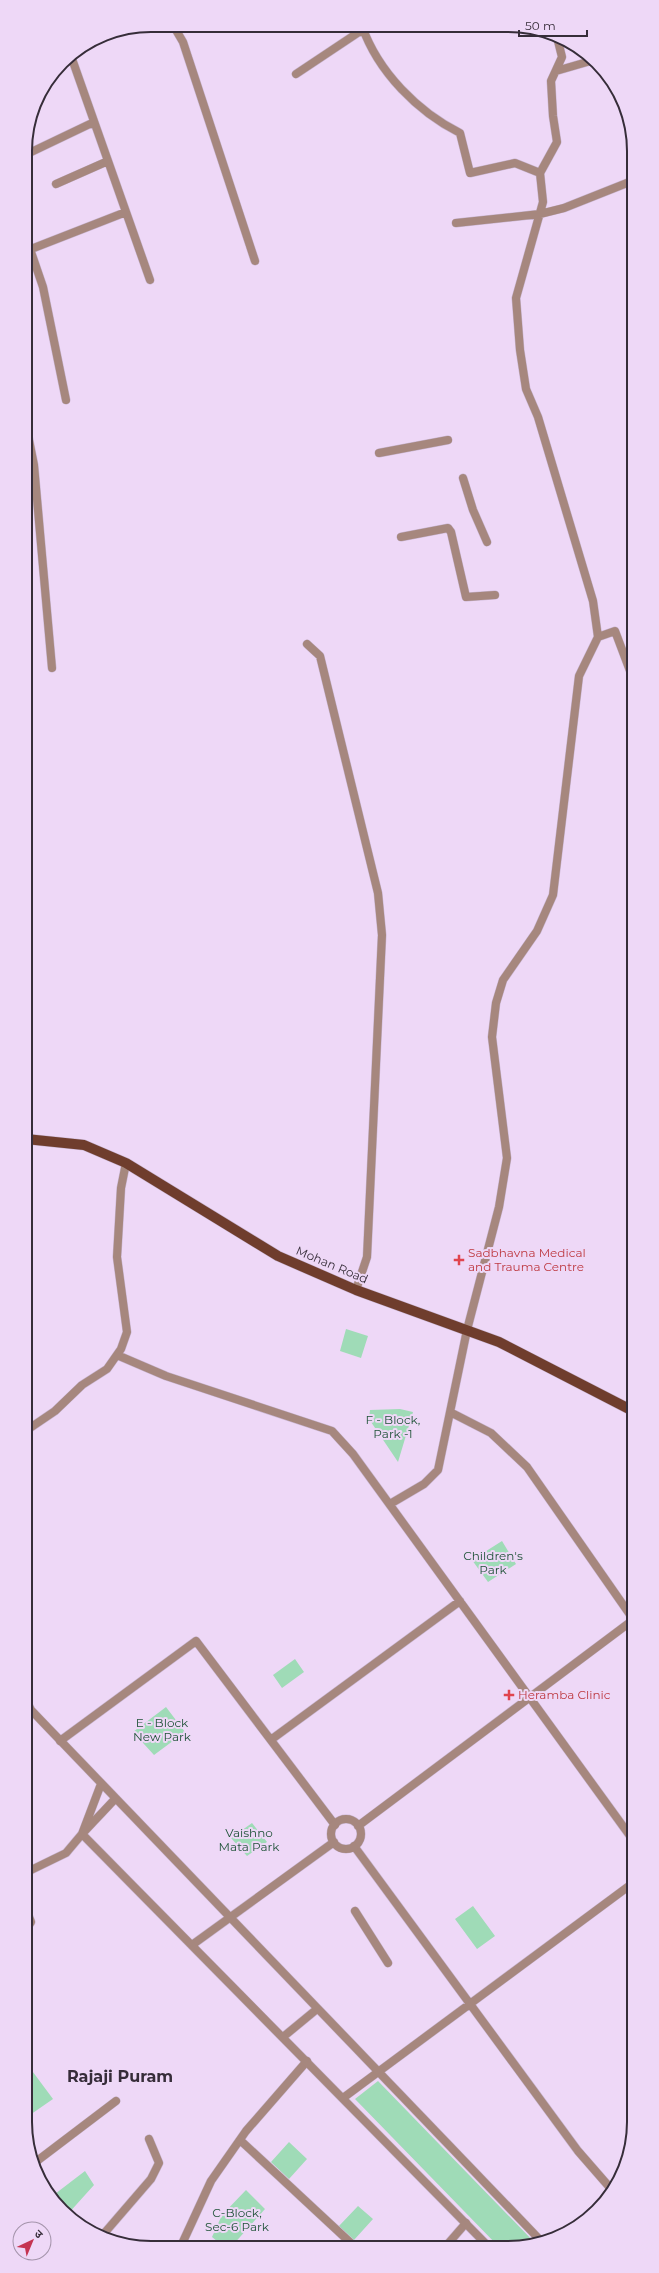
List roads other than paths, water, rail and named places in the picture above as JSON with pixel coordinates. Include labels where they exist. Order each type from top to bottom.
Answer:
[{"type":"main road","name":"Mohan Road","points":[[32,1140],[84,1145],[126,1163],[278,1256],[356,1290],[499,1342],[627,1407]]},
{"type":"street","points":[[177,32],[183,42],[255,261]]},
{"type":"street","points":[[296,74],[357,32]]},
{"type":"street","points":[[366,32],[386,72],[416,104],[440,123],[460,133],[470,173],[515,163],[540,173]]},
{"type":"street","points":[[390,1504],[424,1484],[438,1470],[467,1330],[499,1207],[507,1158],[492,1037],[496,1003],[503,980],[537,931],[552,895],[569,772],[579,676],[598,637],[593,600],[538,417],[526,389],[520,350],[516,298],[543,202],[540,173],[557,142],[553,116],[551,81],[562,57],[558,43]]},
{"type":"street","points":[[73,62],[150,280]]},
{"type":"street","points":[[556,71],[586,62]]},
{"type":"street","points":[[32,152],[94,122]]},
{"type":"street","points":[[56,184],[108,161]]},
{"type":"street","points":[[456,223],[540,214],[564,208],[627,183]]},
{"type":"street","points":[[32,248],[126,212]]},
{"type":"street","points":[[32,262],[43,287],[66,400]]},
{"type":"street","points":[[379,452],[448,440]]},
{"type":"street","points":[[32,455],[52,668]]},
{"type":"street","points":[[463,478],[473,510],[487,542]]},
{"type":"street","points":[[401,537],[448,528],[451,532],[466,597],[494,595]]},
{"type":"street","points":[[598,637],[615,631],[627,663]]},
{"type":"street","points":[[307,644],[320,656],[378,893],[382,935],[367,1257],[356,1290]]},
{"type":"street","points":[[32,1427],[55,1411],[82,1385],[107,1369],[117,1355],[127,1332],[117,1257],[121,1188],[126,1163]]},
{"type":"street","points":[[117,1355],[166,1376],[332,1431],[353,1454],[390,1504],[627,1832]]},
{"type":"street","points":[[450,1412],[491,1433],[526,1467],[627,1611]]},
{"type":"street","points":[[272,1739],[460,1601]]},
{"type":"street","points":[[358,1826],[627,1624]]},
{"type":"street","points":[[60,1741],[196,1641],[272,1739],[335,1825]]},
{"type":"street","points":[[32,1711],[537,2237]]},
{"type":"street","points":[[82,1834],[101,1784]]},
{"type":"street","points":[[32,1868],[66,1853],[115,1799]]},
{"type":"street","points":[[346,1819],[354,1822],[358,1826],[361,1834],[354,1846],[341,1848],[334,1842],[331,1833],[335,1825],[346,1819]]},
{"type":"street","points":[[82,1834],[483,2241]]},
{"type":"street","points":[[192,1945],[334,1842]]},
{"type":"street","points":[[354,1846],[578,2151],[608,2186]]},
{"type":"street","points":[[343,2098],[627,1888]]},
{"type":"street","points":[[355,1911],[388,1964]]},
{"type":"street","points":[[283,2037],[318,2009]]},
{"type":"street","points":[[183,2241],[211,2181],[240,2140],[307,2061]]},
{"type":"street","points":[[38,2160],[116,2101]]},
{"type":"street","points":[[105,2232],[151,2179],[159,2163],[149,2139]]},
{"type":"street","points":[[240,2140],[349,2241]]},
{"type":"street","points":[[450,2241],[466,2223]]},
{"type":"place","name":"Sadbhavna Medical and Trauma Centre","points":[[459,1260]]},
{"type":"place","name":"Heramba Clinic","points":[[509,1695]]},
{"type":"district","name":"Rajaji Puram","points":[[120,2076]]},
{"type":"park label","name":"F - Block, Park -1","points":[[393,1427]]},
{"type":"park label","name":"Children's Park","points":[[493,1563]]},
{"type":"park label","name":"E - Block New Park","points":[[162,1730]]},
{"type":"park label","name":"Vaishno Mata Park","points":[[249,1840]]},
{"type":"park label","name":"C-Block, Sec-6 Park","points":[[237,2220]]}]
